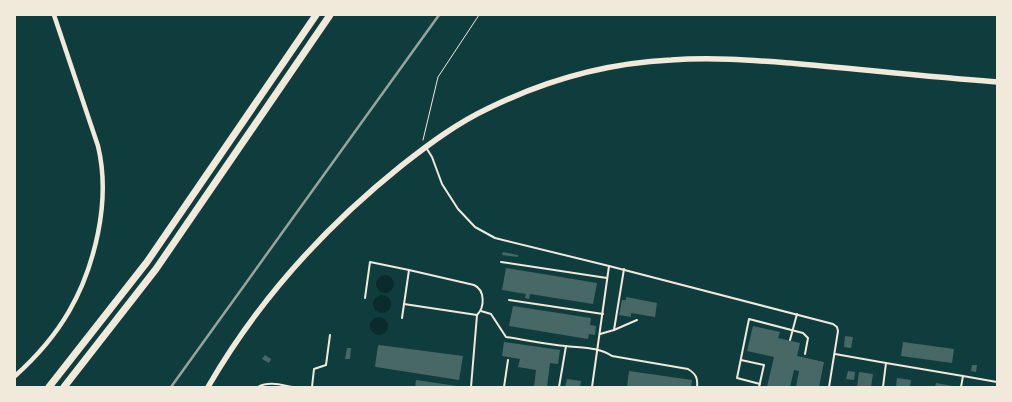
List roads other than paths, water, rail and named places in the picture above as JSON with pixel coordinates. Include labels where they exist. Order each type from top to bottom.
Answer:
[{"type":"highway","points":[[49,387],[147,262],[316,15]]},
{"type":"highway","points":[[64,387],[156,269],[330,15]]},
{"type":"main road","points":[[208,387],[248,326],[277,289],[319,241],[373,189],[426,146],[456,126],[490,107],[539,87],[571,76],[638,62],[728,59],[997,82]]},
{"type":"street","points":[[15,376],[46,345],[73,306],[91,263],[102,202],[103,175],[98,146],[54,15]]},
{"type":"lane","points":[[426,146],[432,156],[442,184],[458,209],[475,226],[495,238],[833,324],[837,327],[838,331],[830,387]]},
{"type":"lane","points":[[365,298],[370,262],[479,287],[483,297],[481,311],[477,315],[471,387]]},
{"type":"lane","points":[[501,262],[607,278]]},
{"type":"lane","points":[[592,387],[610,266]]},
{"type":"lane","points":[[402,318],[409,270]]},
{"type":"lane","points":[[614,330],[624,270]]},
{"type":"lane","points":[[509,300],[603,314]]},
{"type":"lane","points":[[404,304],[477,315]]},
{"type":"lane","points":[[481,311],[491,314],[506,337],[598,350],[612,356],[688,369],[695,373],[698,380],[697,387]]},
{"type":"lane","points":[[790,340],[797,314]]},
{"type":"lane","points":[[760,384],[737,378],[749,319],[803,333],[808,338],[805,354]]},
{"type":"lane","points":[[600,334],[637,320]]},
{"type":"lane","points":[[312,387],[314,369],[326,365],[330,336]]},
{"type":"lane","points":[[560,387],[566,346]]},
{"type":"lane","points":[[835,354],[997,382]]},
{"type":"lane","points":[[504,387],[508,360]]},
{"type":"lane","points":[[741,360],[764,365],[759,387]]},
{"type":"lane","points":[[883,387],[886,364]]},
{"type":"lane","points":[[961,387],[963,376]]},
{"type":"lane","points":[[258,387],[270,383],[293,387]]},
{"type":"water","points":[[385,275],[391,278],[394,284],[391,290],[385,293],[379,290],[376,284],[379,278]]},
{"type":"water","points":[[382,295],[388,298],[391,304],[388,310],[382,313],[376,310],[373,304],[376,298]]},
{"type":"water","points":[[379,317],[385,320],[388,326],[385,332],[379,335],[373,332],[370,326],[373,320]]},
{"type":"railway","points":[[171,387],[439,15]]}]
